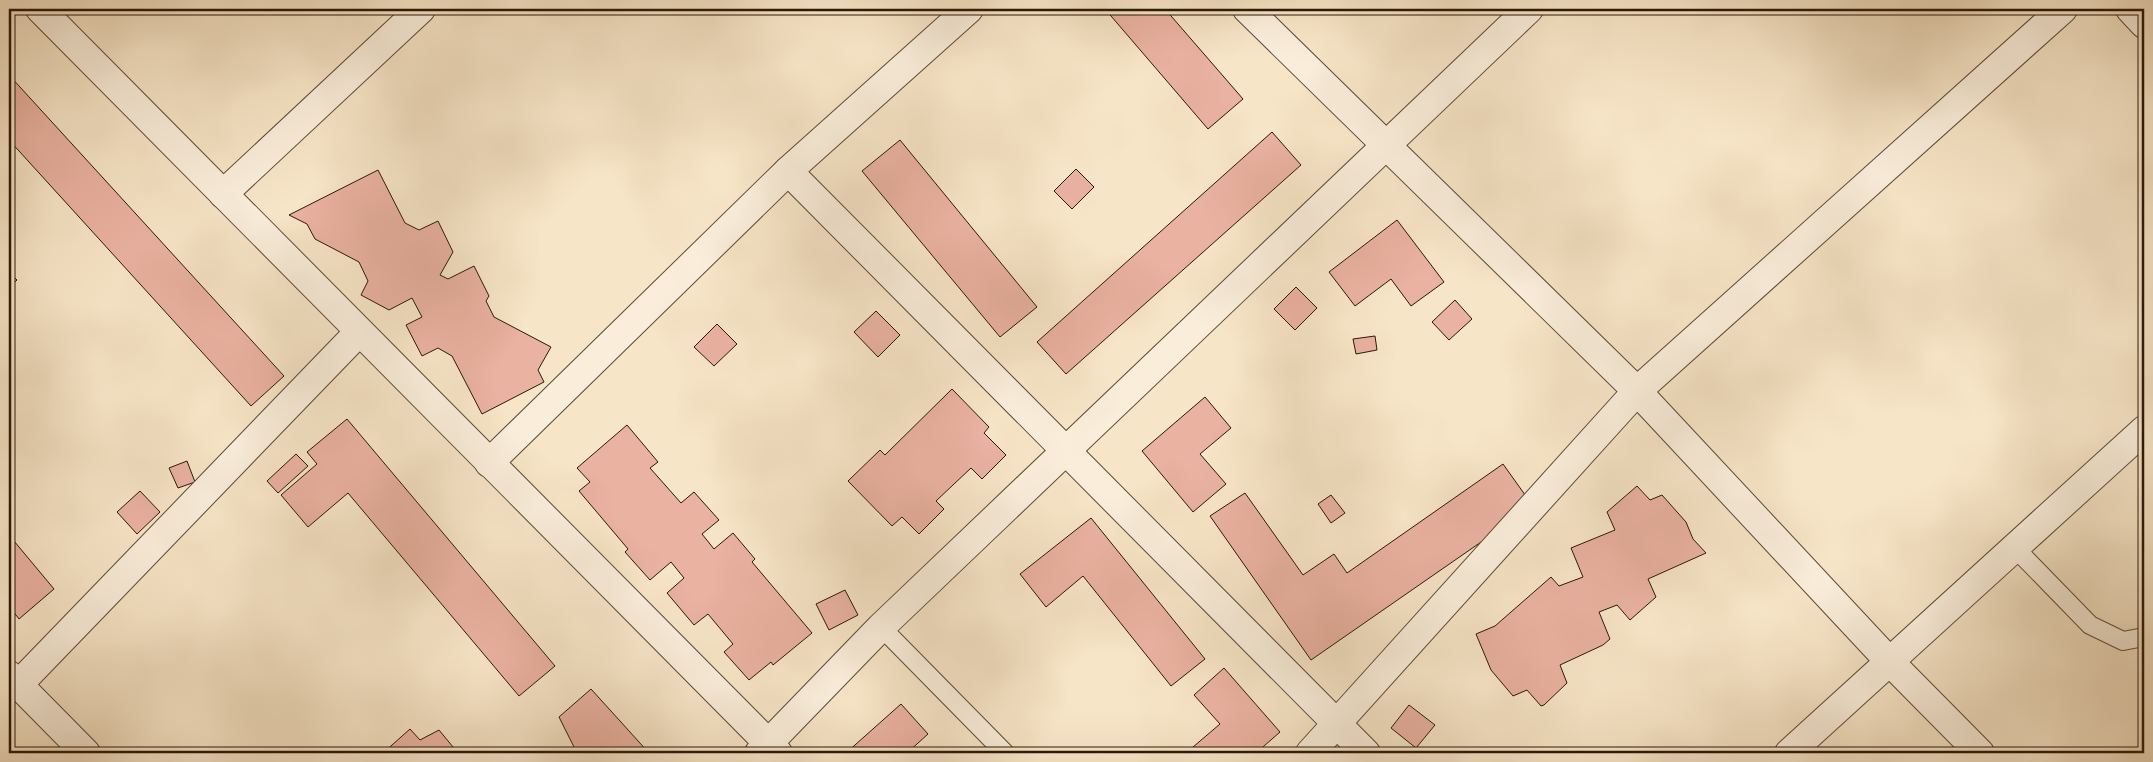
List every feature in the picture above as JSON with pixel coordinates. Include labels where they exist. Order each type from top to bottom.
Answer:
[{"type":"street","points":[[40,9],[489,463],[769,750],[881,627],[1068,451],[1529,9]]},
{"type":"street","points":[[223,194],[421,9]]},
{"type":"street","points":[[489,463],[788,171],[969,9]]},
{"type":"street","points":[[1247,9],[1637,391],[1890,662],[1980,753]]},
{"type":"street","points":[[1310,753],[1637,391],[2063,9]]},
{"type":"street","points":[[2130,9],[2144,24]]},
{"type":"street","points":[[788,171],[1366,753]]},
{"type":"street","points":[[86,753],[13,680],[359,332]]},
{"type":"street","points":[[1789,753],[2144,430]]},
{"type":"lane","points":[[2015,548],[2090,626],[2123,641],[2144,637]]},
{"type":"lane","points":[[881,627],[1005,753]]},
{"type":"building","points":[[1105,9],[1165,9],[1243,99],[1208,129]]},
{"type":"building","points":[[9,75],[284,376],[251,406],[9,140]]},
{"type":"building","points":[[1272,132],[1301,165],[1066,374],[1037,342]]},
{"type":"building","points":[[900,140],[1037,307],[1000,337],[862,171]]},
{"type":"building","points":[[1076,169],[1094,187],[1072,209],[1054,191]]},
{"type":"building","points":[[378,170],[405,223],[419,230],[438,221],[453,252],[440,275],[448,279],[474,266],[489,296],[486,301],[494,317],[551,347],[538,370],[544,382],[482,414],[452,356],[438,348],[422,356],[406,325],[422,317],[412,298],[389,310],[361,295],[368,281],[359,262],[315,239],[307,224],[289,215]]},
{"type":"building","points":[[1397,220],[1444,282],[1411,306],[1391,279],[1355,306],[1329,272]]},
{"type":"building","points":[[9,272],[17,280],[9,288]]},
{"type":"building","points":[[1296,287],[1317,308],[1295,330],[1274,309]]},
{"type":"building","points":[[1455,300],[1472,319],[1449,340],[1432,322]]},
{"type":"building","points":[[876,311],[900,335],[878,357],[854,332]]},
{"type":"building","points":[[717,324],[737,344],[714,366],[694,347]]},
{"type":"building","points":[[1375,336],[1377,350],[1356,354],[1353,339]]},
{"type":"building","points":[[952,389],[989,427],[984,433],[1006,455],[982,479],[971,468],[936,501],[944,509],[919,534],[902,517],[892,526],[848,481],[880,450],[885,455]]},
{"type":"building","points":[[1205,397],[1231,428],[1200,454],[1226,484],[1193,512],[1142,451]]},
{"type":"building","points":[[347,419],[555,666],[519,696],[348,493],[308,527],[281,495],[317,464],[307,452]]},
{"type":"building","points":[[627,425],[658,462],[650,468],[681,503],[694,492],[719,520],[702,534],[714,549],[733,533],[755,559],[752,562],[812,633],[773,665],[771,662],[749,680],[724,652],[733,644],[708,614],[694,625],[667,593],[684,578],[671,562],[650,580],[625,552],[628,549],[579,491],[590,482],[577,468]]},
{"type":"building","points":[[296,454],[308,466],[278,493],[267,481]]},
{"type":"building","points":[[187,461],[195,482],[178,488],[169,468]]},
{"type":"building","points":[[1503,464],[1533,506],[1311,660],[1210,516],[1245,493],[1303,575],[1334,554],[1347,573]]},
{"type":"building","points":[[1637,486],[1650,500],[1662,495],[1686,522],[1693,539],[1706,553],[1648,579],[1656,597],[1630,620],[1617,605],[1599,612],[1610,639],[1603,645],[1560,665],[1567,683],[1544,705],[1541,706],[1527,690],[1513,696],[1491,670],[1476,634],[1495,626],[1551,577],[1559,586],[1583,577],[1571,548],[1615,530],[1607,512]]},
{"type":"building","points":[[140,491],[160,512],[137,534],[117,512]]},
{"type":"building","points":[[1331,495],[1345,513],[1331,523],[1318,504]]},
{"type":"building","points":[[1091,518],[1205,659],[1171,686],[1083,576],[1046,607],[1020,574]]},
{"type":"building","points":[[9,535],[54,589],[19,619],[9,606]]},
{"type":"building","points":[[845,590],[858,615],[829,630],[816,604]]},
{"type":"building","points":[[1224,668],[1280,732],[1256,753],[1186,753],[1220,724],[1194,695]]},
{"type":"building","points":[[591,689],[649,753],[577,753],[559,717]]},
{"type":"building","points":[[901,704],[928,734],[907,753],[846,753]]},
{"type":"building","points":[[1409,705],[1435,725],[1416,748],[1391,728]]},
{"type":"building","points":[[410,729],[420,740],[439,730],[458,753],[383,753]]}]
